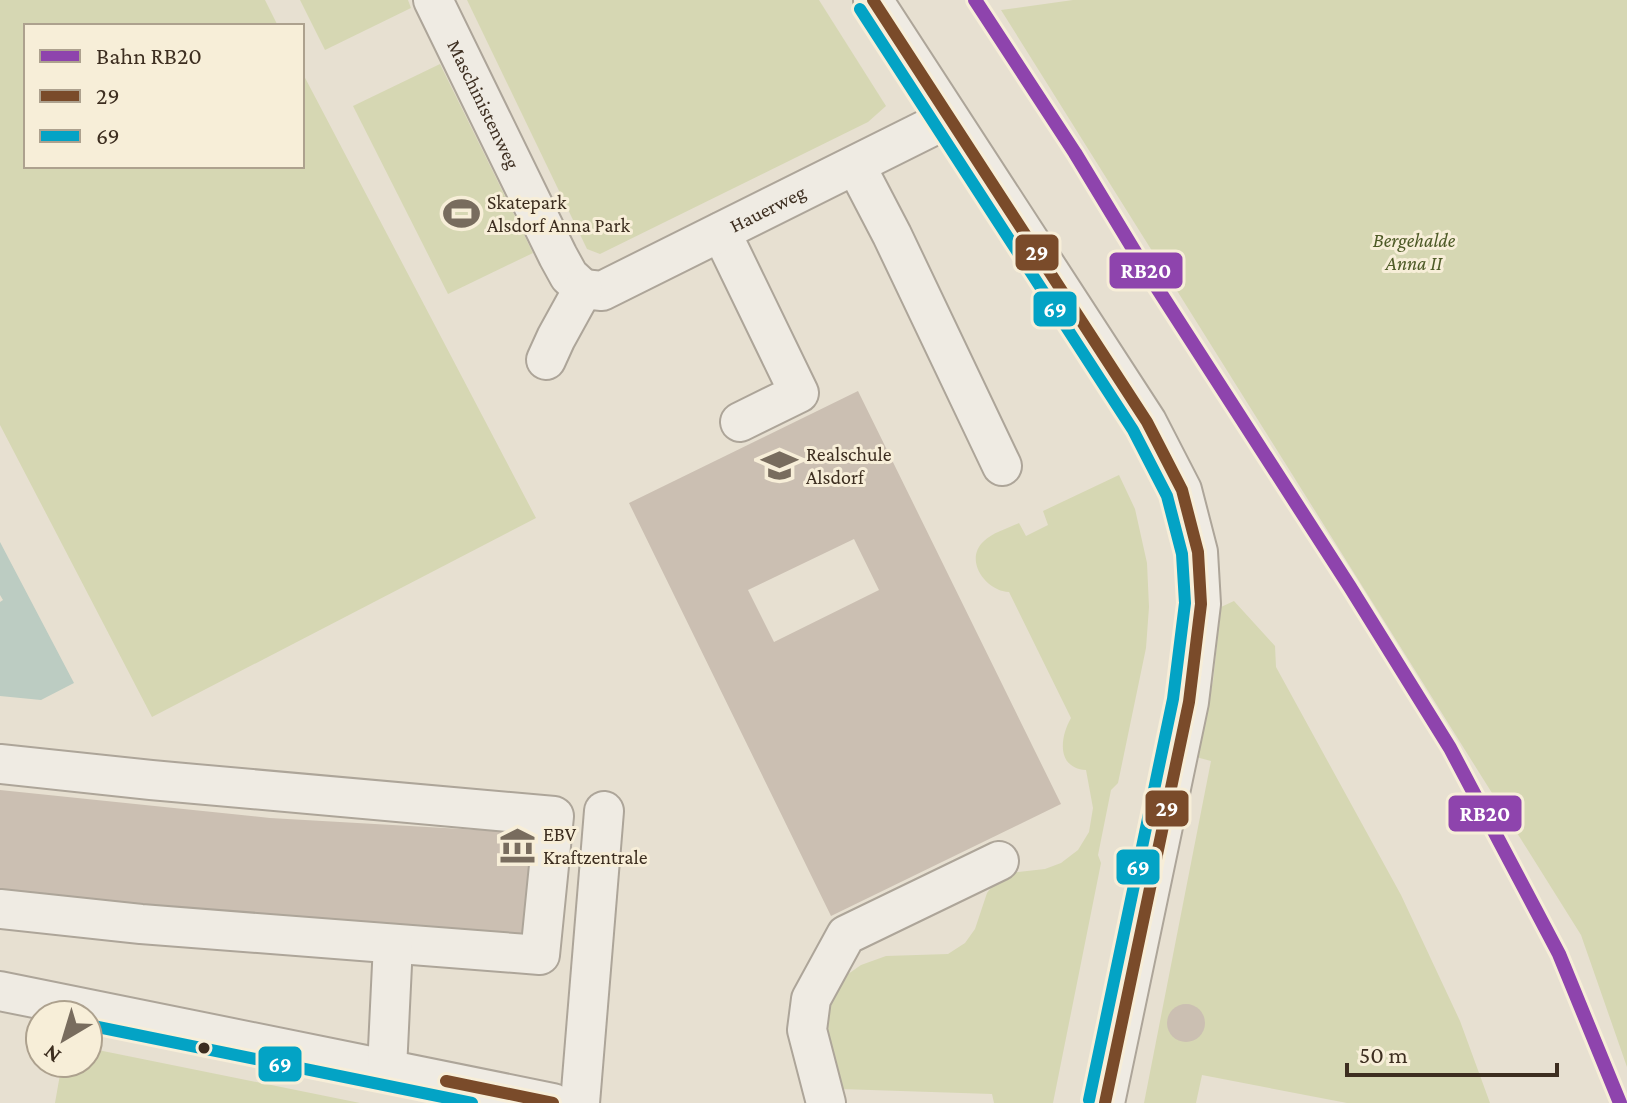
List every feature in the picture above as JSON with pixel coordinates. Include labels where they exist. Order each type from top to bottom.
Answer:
[{"type":"street","name":"Maschinistenweg","points":[[433,0],[558,256],[569,276],[583,289]]},
{"type":"street","points":[[873,0],[1147,422],[1182,490],[1198,552],[1201,604],[1189,702],[1105,1103]]},
{"type":"street","name":"Hauerweg","points":[[583,289],[602,291],[949,118]]},
{"type":"street","points":[[856,166],[1002,466]]},
{"type":"street","points":[[721,232],[799,393],[740,422]]},
{"type":"street","points":[[546,360],[583,289]]},
{"type":"street","points":[[0,764],[554,816],[604,817],[580,1103]]},
{"type":"street","points":[[0,909],[141,924],[540,955],[554,816]]},
{"type":"street","points":[[826,1103],[807,1030],[811,999],[846,935],[999,861]]},
{"type":"street","points":[[387,1069],[393,944]]},
{"type":"street","points":[[0,991],[553,1103]]},
{"type":"green space","points":[[0,0],[265,0],[277,24],[24,24],[24,168],[304,168],[304,76],[536,518],[152,717],[0,425]]},
{"type":"green space","points":[[300,0],[408,0],[411,8],[325,50]]},
{"type":"green space","points":[[467,0],[819,0],[886,106],[868,122],[600,254],[587,249]]},
{"type":"green space","name":"Bergehalde Anna II","points":[[1073,0],[1627,0],[1627,1067],[1581,935],[1001,10]]},
{"type":"green space","name":"Skatepark Alsdorf Anna Park","points":[[440,64],[533,253],[448,294],[353,106]]},
{"type":"green space","points":[[1119,475],[1135,509],[1147,563],[1149,607],[1146,648],[1118,783],[1111,790],[1098,855],[1101,863],[1053,1103],[994,1103],[992,1094],[840,1089],[823,1038],[831,996],[841,979],[861,965],[886,956],[948,954],[965,943],[975,929],[987,893],[996,881],[1008,873],[1045,869],[1061,863],[1078,850],[1089,832],[1093,808],[1086,770],[1069,764],[1063,750],[1064,734],[1071,718],[1009,592],[985,580],[976,557],[978,549],[991,536],[1019,523],[1026,536],[1048,525],[1043,511]]},
{"type":"green space","points":[[1234,601],[1275,646],[1276,667],[1401,895],[1460,1021],[1490,1103],[1347,1103],[1202,1075],[1196,1103],[1144,1103],[1211,761],[1196,757],[1213,681],[1221,607]]},
{"type":"green space","points":[[104,1051],[360,1103],[55,1103],[59,1079],[104,1079]]},
{"type":"shaded area","points":[[0,542],[74,683],[41,700],[0,696],[0,602],[3,600],[0,595]]},
{"type":"building","points":[[858,391],[1061,804],[831,916],[629,503]],"holes":[[[854,539],[879,590],[774,642],[748,590]]]},
{"type":"building","points":[[0,790],[270,818],[533,833],[527,935],[260,919],[0,893]]},
{"type":"building","points":[[1186,1004],[1199,1010],[1205,1023],[1199,1036],[1186,1042],[1173,1036],[1167,1023],[1173,1010]]},
{"type":"rail line","name":"RB20","points":[[975,0],[1450,748],[1559,954],[1620,1103]]},
{"type":"transit line","name":"29","points":[[873,0],[1147,422],[1182,490],[1198,552],[1201,604],[1189,702],[1105,1103]]},
{"type":"transit line","name":"69","points":[[860,9],[1133,430],[1167,496],[1182,554],[1185,603],[1173,699],[1089,1100]]},
{"type":"transit line","name":"69","points":[[104,1028],[472,1103]]},
{"type":"transit line","name":"29","points":[[446,1081],[553,1103]]},
{"type":"place","name":"Skatepark Alsdorf Anna Park","points":[[461,214]]},
{"type":"place","name":"Realschule Alsdorf","points":[[780,466]]},
{"type":"place","name":"EBV Kraftzentrale","points":[[517,846]]}]
